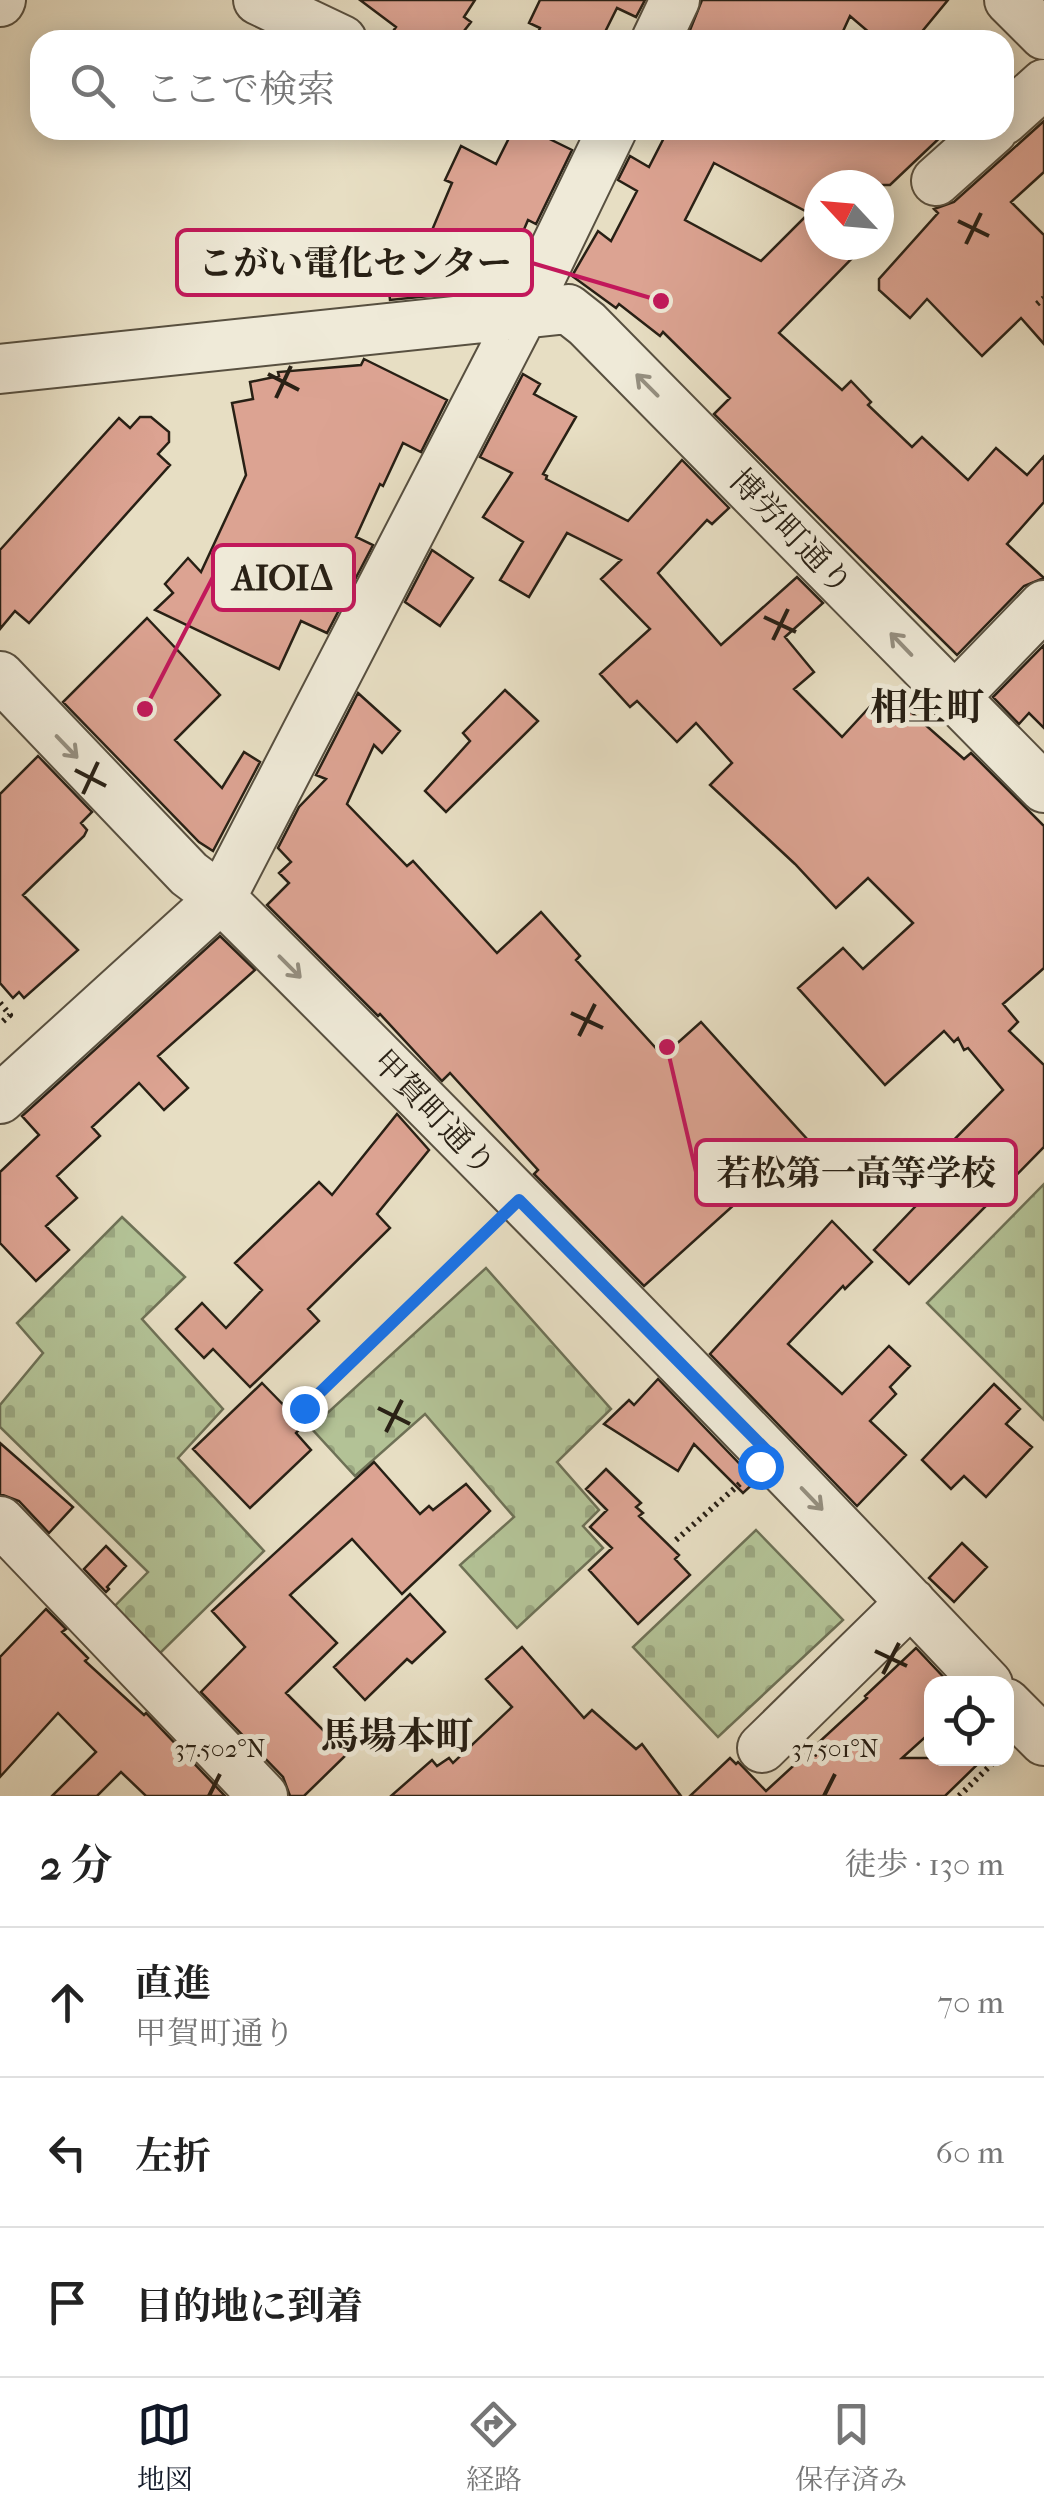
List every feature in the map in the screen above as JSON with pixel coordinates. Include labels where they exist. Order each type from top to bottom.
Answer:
[{"type":"street","points":[[258,0],[321,30]]},
{"type":"street","points":[[661,30],[675,0]]},
{"type":"street","points":[[1010,0],[1044,36]]},
{"type":"street","points":[[1014,111],[1044,84]]},
{"type":"street","points":[[0,1099],[221,898],[524,312],[607,140]]},
{"type":"street","points":[[936,181],[982,140]]},
{"type":"street","name":"博労町通り","points":[[0,369],[558,308],[576,314],[1044,788]]},
{"type":"street","points":[[954,698],[1044,606]]},
{"type":"street","name":"甲賀町通り","points":[[0,676],[189,874],[221,898],[770,1454],[980,1676]]},
{"type":"street","points":[[0,1521],[262,1796]]},
{"type":"street","points":[[762,1748],[911,1602]]},
{"type":"street","points":[[1014,1711],[1044,1741]]},
{"type":"path","points":[[0,1003],[10,1015],[0,1024]]},
{"type":"path","points":[[304,1408],[519,1200]]},
{"type":"path","points":[[676,1540],[770,1454]]},
{"type":"path","points":[[959,1796],[990,1766]]},
{"type":"green space","points":[[1044,1184],[1044,1420],[927,1303]]},
{"type":"green space","points":[[122,1217],[185,1277],[142,1319],[223,1409],[178,1458],[264,1551],[150,1663],[106,1615],[148,1572],[0,1427],[0,1405],[43,1353],[17,1323]]},
{"type":"green space","points":[[486,1268],[611,1409],[557,1462],[599,1510],[583,1526],[603,1548],[517,1628],[460,1565],[514,1517],[425,1414],[355,1476],[311,1428]]},
{"type":"green space","points":[[756,1530],[843,1620],[718,1737],[633,1647]]},
{"type":"building","points":[[360,0],[475,0],[464,17],[471,22],[465,30],[394,30],[396,27]]},
{"type":"building","points":[[540,0],[645,0],[636,17],[617,8],[606,30],[539,30],[529,23]]},
{"type":"building","points":[[702,0],[948,0],[923,30],[866,30],[850,16],[844,30],[690,30]]},
{"type":"building","points":[[1044,121],[1044,172],[1011,202],[1044,235],[1044,344],[1021,318],[982,356],[927,299],[910,318],[879,290],[879,279],[938,213],[934,209],[954,202]]},
{"type":"building","points":[[508,140],[552,140],[572,150],[536,224],[528,220],[501,284],[470,292],[390,300],[387,271],[416,268],[452,183],[445,180],[461,146],[496,164]]},
{"type":"building","points":[[663,140],[937,140],[894,181],[894,170],[804,170],[804,210],[714,163],[685,220],[761,261],[804,218],[804,260],[850,260],[779,333],[842,390],[851,381],[871,402],[868,405],[912,447],[922,437],[968,480],[996,448],[1027,475],[1044,456],[1044,502],[1007,544],[1044,578],[1024,586],[957,655],[714,414],[730,398],[663,332],[660,336],[619,304],[616,308],[572,276],[598,231],[611,241],[637,191],[618,180],[630,156],[649,167]]},
{"type":"building","points":[[364,359],[447,400],[421,452],[403,443],[383,486],[380,484],[356,537],[373,545],[327,633],[301,621],[279,669],[155,610],[173,593],[165,584],[188,558],[201,572],[246,475],[232,403],[253,399],[250,382],[279,376],[278,372],[361,365]]},
{"type":"building","points":[[523,374],[540,384],[534,394],[576,417],[543,474],[546,479],[628,521],[682,460],[729,508],[712,524],[707,520],[658,573],[721,645],[797,577],[823,603],[785,637],[814,672],[794,689],[842,737],[888,687],[964,759],[971,753],[1044,826],[1044,968],[1003,1004],[1018,1022],[1009,1031],[1044,1065],[1044,1147],[909,1284],[874,1250],[950,1170],[937,1157],[1003,1090],[968,1048],[964,1050],[958,1038],[954,1042],[944,1031],[885,1085],[798,988],[843,948],[863,969],[913,923],[868,878],[836,908],[710,785],[732,763],[696,723],[677,742],[637,701],[630,707],[600,674],[650,629],[601,579],[621,560],[567,533],[529,597],[500,580],[523,542],[483,517],[512,473],[480,457]]},
{"type":"building","points":[[140,417],[151,417],[169,432],[169,442],[158,454],[170,465],[29,623],[15,611],[0,629],[0,550],[119,418],[130,428]]},
{"type":"building","points":[[432,550],[473,578],[440,626],[405,602]]},
{"type":"building","points":[[147,618],[220,695],[175,740],[222,788],[244,752],[260,762],[213,851],[199,842],[63,702]]},
{"type":"building","points":[[1044,645],[1044,728],[1029,713],[1019,724],[993,697]]},
{"type":"building","points":[[505,690],[538,721],[446,812],[425,791],[470,741],[463,733]]},
{"type":"building","points":[[358,693],[400,731],[382,753],[374,745],[347,804],[407,866],[413,861],[497,953],[541,912],[580,956],[576,960],[663,1056],[701,1022],[807,1139],[644,1286],[534,1174],[538,1170],[450,1073],[442,1081],[380,1014],[267,905],[289,883],[279,873],[291,862],[278,848],[299,807],[326,779],[316,775]]},
{"type":"building","points":[[38,756],[92,812],[81,823],[87,830],[84,836],[23,895],[78,950],[24,998],[19,992],[13,998],[0,983],[0,794]]},
{"type":"building","points":[[220,936],[255,970],[158,1056],[188,1088],[164,1110],[139,1083],[92,1127],[100,1136],[57,1176],[77,1198],[46,1226],[69,1250],[36,1281],[0,1243],[0,1172],[39,1135],[22,1116]]},
{"type":"building","points":[[397,1114],[429,1150],[377,1214],[390,1228],[308,1309],[319,1321],[250,1387],[213,1349],[204,1358],[176,1329],[202,1303],[226,1328],[262,1290],[235,1263],[319,1182],[332,1195]]},
{"type":"building","points":[[832,1221],[872,1262],[845,1289],[843,1286],[788,1344],[842,1394],[889,1346],[910,1366],[890,1387],[896,1394],[870,1421],[906,1455],[857,1506],[710,1354]]},
{"type":"building","points":[[658,1379],[756,1481],[743,1493],[694,1444],[678,1471],[604,1424],[629,1400],[634,1405]]},
{"type":"building","points":[[262,1383],[303,1425],[296,1433],[311,1450],[250,1508],[193,1449]]},
{"type":"building","points":[[994,1384],[1020,1409],[1006,1424],[1032,1447],[986,1497],[964,1476],[951,1489],[922,1460]]},
{"type":"building","points":[[0,1443],[73,1507],[49,1533],[19,1501],[0,1494]]},
{"type":"building","points":[[374,1462],[420,1514],[429,1506],[433,1510],[466,1484],[490,1511],[402,1594],[352,1539],[290,1595],[337,1643],[286,1693],[347,1754],[304,1796],[290,1796],[283,1777],[201,1692],[245,1647],[212,1611]]},
{"type":"building","points":[[606,1469],[641,1503],[636,1507],[643,1513],[639,1516],[679,1555],[675,1559],[690,1575],[638,1624],[589,1570],[612,1548],[590,1527],[607,1510],[586,1489]]},
{"type":"building","points":[[962,1543],[987,1567],[954,1602],[929,1578]]},
{"type":"building","points":[[106,1546],[126,1566],[106,1592],[84,1569]]},
{"type":"building","points":[[410,1594],[445,1632],[412,1663],[407,1659],[365,1700],[334,1667]]},
{"type":"building","points":[[46,1609],[88,1658],[85,1661],[146,1713],[225,1796],[146,1796],[121,1772],[97,1796],[52,1796],[96,1752],[58,1713],[0,1777],[0,1657]]},
{"type":"building","points":[[522,1647],[584,1718],[592,1710],[636,1749],[642,1744],[681,1796],[391,1796],[432,1760],[437,1766],[449,1758],[453,1763],[512,1707],[486,1679]]},
{"type":"building","points":[[916,1648],[942,1676],[924,1676],[924,1738],[902,1758],[924,1758],[924,1766],[976,1766],[945,1796],[690,1796],[730,1758],[766,1791]]},
{"type":"place","name":"こがい電化センター","points":[[661,301]]},
{"type":"place","name":"AIOIΔ","points":[[145,709]]},
{"type":"place","name":"若松第一高等学校","points":[[667,1047]]},
{"type":"district","name":"相生町","points":[[927,707]]},
{"type":"district","name":"馬場本町","points":[[397,1736]]},
{"type":"route","points":[[304,1408],[519,1200],[770,1454],[760,1466]]}]
